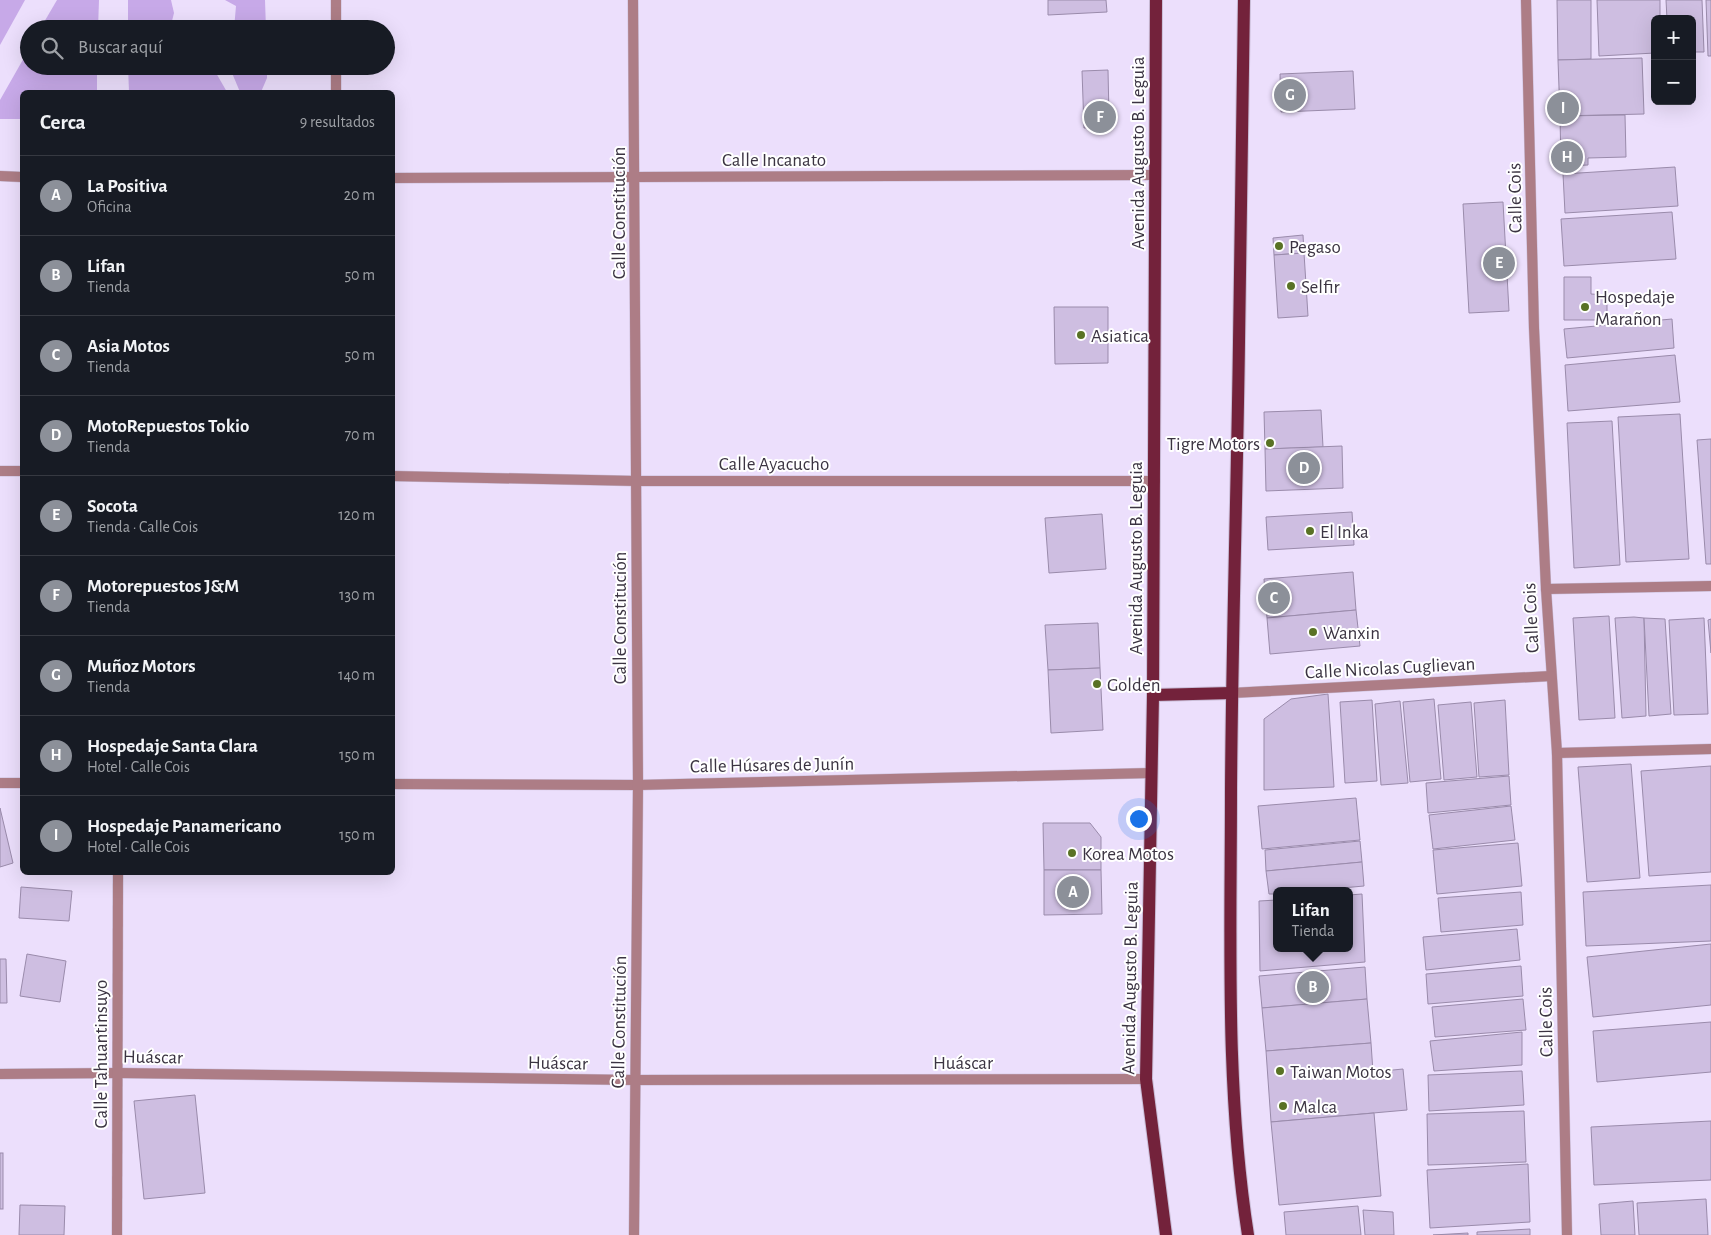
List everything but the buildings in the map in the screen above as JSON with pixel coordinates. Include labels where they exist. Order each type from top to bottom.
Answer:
[{"type":"main road","name":"Avenida Augusto B. Leguia","points":[[1156,0],[1155,482],[1146,1079],[1166,1235]]},
{"type":"main road","points":[[1244,0],[1232,693],[1231,991],[1234,1102],[1242,1200],[1248,1235]]},
{"type":"main road","points":[[1153,695],[1232,693]]},
{"type":"street","points":[[336,0],[336,20]]},
{"type":"street","name":"Calle Constitución","points":[[633,0],[638,785],[634,1235]]},
{"type":"street","name":"Calle Cois","points":[[1526,0],[1534,328],[1546,588],[1557,753],[1568,1235]]},
{"type":"street","points":[[336,75],[336,90]]},
{"type":"street","name":"Calle Incanato","points":[[395,178],[1155,175]]},
{"type":"street","points":[[0,176],[20,177]]},
{"type":"street","points":[[0,471],[20,471]]},
{"type":"street","name":"Calle Ayacucho","points":[[395,476],[636,480],[1155,482]]},
{"type":"street","points":[[1546,588],[1711,586]]},
{"type":"street","name":"Calle Nicolas Cuglievan","points":[[1232,693],[1551,676]]},
{"type":"street","points":[[1557,753],[1711,749]]},
{"type":"street","name":"Calle Húsares de Junín","points":[[395,784],[638,785],[1151,773]]},
{"type":"street","points":[[0,782],[20,782]]},
{"type":"street","name":"Calle Tahuantinsuyo","points":[[117,1235],[118,875]]},
{"type":"street","name":"Huáscar","points":[[0,1074],[118,1073],[635,1080],[1146,1079]]},
{"type":"shaded area","points":[[0,0],[25,0],[0,45]]},
{"type":"shaded area","points":[[57,0],[99,0],[98,20],[45,20]]},
{"type":"shaded area","points":[[128,0],[171,0],[174,13],[172,20],[128,20]]},
{"type":"shaded area","points":[[225,0],[265,0],[266,20],[235,20],[236,6]]},
{"type":"shaded area","points":[[20,65],[20,75],[97,75],[97,90],[20,90],[20,119],[0,119],[0,100]]},
{"type":"shaded area","points":[[128,75],[217,75],[226,90],[129,90]]},
{"type":"shaded area","points":[[233,75],[267,75],[262,90],[239,90]]},
{"type":"place","name":"Muñoz Motors","points":[[1290,95]]},
{"type":"place","name":"Hospedaje Panamericano","points":[[1563,108]]},
{"type":"place","name":"Motorepuestos J&M","points":[[1100,117]]},
{"type":"place","name":"Hospedaje Santa Clara","points":[[1567,157]]},
{"type":"place","name":"Pegaso","points":[[1279,246]]},
{"type":"place","name":"Socota","points":[[1499,263]]},
{"type":"place","name":"Selfir","points":[[1291,286]]},
{"type":"place","name":"Hospedaje Marañon","points":[[1585,307]]},
{"type":"place","name":"Asiatica","points":[[1081,335]]},
{"type":"place","name":"Tigre Motors","points":[[1270,443]]},
{"type":"place","name":"MotoRepuestos Tokio","points":[[1304,468]]},
{"type":"place","name":"El Inka","points":[[1310,531]]},
{"type":"place","name":"Asia Motos","points":[[1274,598]]},
{"type":"place","name":"Wanxin","points":[[1313,632]]},
{"type":"place","name":"Golden","points":[[1097,684]]},
{"type":"place","name":"Korea Motos","points":[[1072,853]]},
{"type":"place","name":"La Positiva","points":[[1073,892]]},
{"type":"place","name":"Lifan","points":[[1313,987]]},
{"type":"place","name":"Taiwan Motos","points":[[1280,1071]]},
{"type":"place","name":"Malca","points":[[1283,1106]]}]
